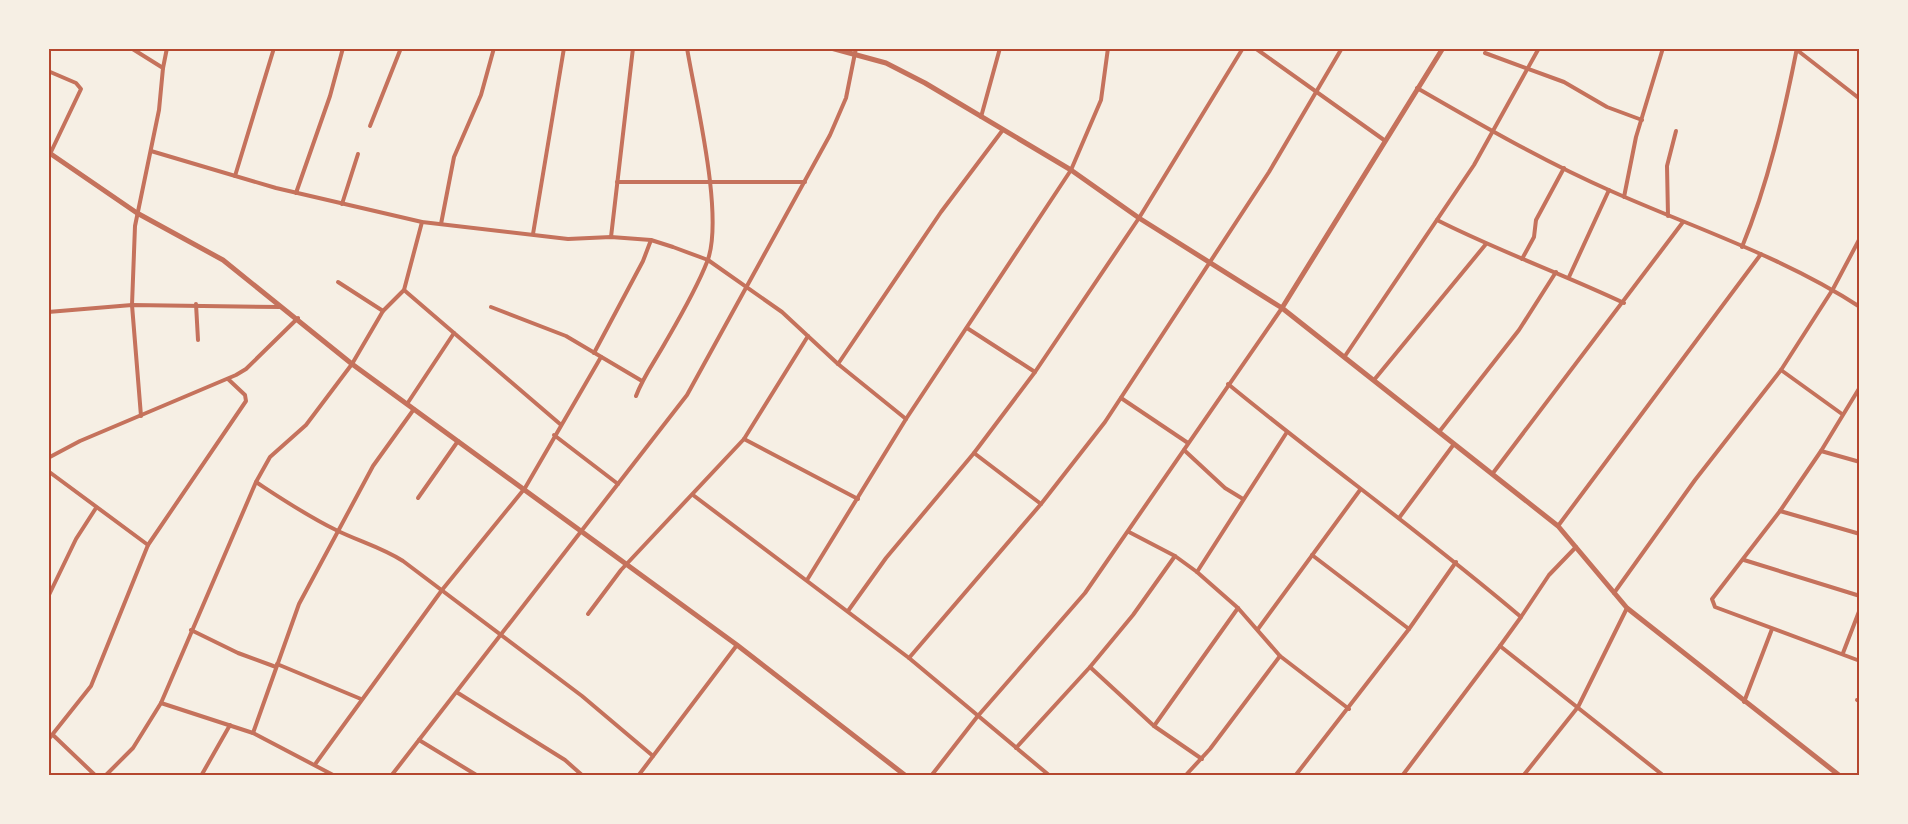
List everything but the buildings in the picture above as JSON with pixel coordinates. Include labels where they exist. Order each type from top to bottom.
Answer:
[{"type":"street","points":[[131,48],[163,68]]},
{"type":"street","points":[[141,416],[132,305],[137,213],[159,110],[167,48]]},
{"type":"street","points":[[235,176],[274,48]]},
{"type":"street","points":[[296,193],[330,96],[343,48]]},
{"type":"street","points":[[370,126],[401,48]]},
{"type":"street","points":[[441,224],[454,157],[482,95],[494,48]]},
{"type":"street","points":[[533,234],[564,48]]},
{"type":"street","points":[[611,237],[633,48]]},
{"type":"street","points":[[636,396],[708,260],[712,241],[709,180],[697,93],[687,48]]},
{"type":"street","points":[[831,48],[856,51],[900,69],[1071,170],[1139,218],[1282,308],[1558,526],[1627,608],[1840,776]]},
{"type":"street","points":[[981,118],[1000,48]]},
{"type":"street","points":[[807,580],[906,419],[1071,170],[1101,100],[1108,48]]},
{"type":"street","points":[[848,611],[886,558],[974,453],[1035,372],[1139,218],[1243,48]]},
{"type":"street","points":[[1255,48],[1384,140]]},
{"type":"street","points":[[909,658],[1041,504],[1121,398],[1210,264],[1342,48]]},
{"type":"street","points":[[931,776],[977,717],[1064,619],[1129,532],[1282,308],[1416,88],[1443,48]]},
{"type":"street","points":[[1345,356],[1494,133],[1539,48]]},
{"type":"street","points":[[1624,197],[1642,120],[1663,48]]},
{"type":"street","points":[[1742,247],[1753,221],[1777,136],[1796,48],[1860,99]]},
{"type":"street","points":[[392,776],[687,395],[805,182],[846,99],[856,51]]},
{"type":"street","points":[[1485,52],[1564,82],[1607,107],[1642,120]]},
{"type":"street","points":[[48,71],[76,83],[81,89],[49,153],[137,213],[223,260],[298,317],[352,364],[525,488],[737,645],[906,776]]},
{"type":"street","points":[[1416,88],[1494,133],[1564,168],[1624,197],[1761,254],[1833,289],[1860,307]]},
{"type":"street","points":[[838,364],[941,212],[1002,130]]},
{"type":"street","points":[[1668,216],[1667,166],[1676,131]]},
{"type":"street","points":[[151,151],[296,193],[422,222],[568,240],[611,237],[651,240],[708,260],[782,312],[838,364],[906,419]]},
{"type":"street","points":[[342,204],[358,154]]},
{"type":"street","points":[[1522,259],[1534,237],[1536,220],[1564,168]]},
{"type":"street","points":[[617,182],[709,180],[805,182]]},
{"type":"street","points":[[1569,277],[1609,190]]},
{"type":"street","points":[[1437,220],[1486,244],[1569,277],[1624,303]]},
{"type":"street","points":[[105,776],[133,748],[161,703],[256,482],[270,457],[306,425],[352,364],[383,311],[404,290],[422,222]]},
{"type":"street","points":[[1492,473],[1624,303],[1683,222]]},
{"type":"street","points":[[1614,594],[1695,480],[1781,370],[1833,289],[1860,238]]},
{"type":"street","points":[[594,353],[643,261],[651,240]]},
{"type":"street","points":[[1374,380],[1486,244]]},
{"type":"street","points":[[1558,526],[1761,254]]},
{"type":"street","points":[[1439,432],[1519,330],[1556,272]]},
{"type":"street","points":[[338,282],[383,311]]},
{"type":"street","points":[[404,290],[560,425]]},
{"type":"street","points":[[48,312],[132,305],[196,304],[285,307]]},
{"type":"street","points":[[196,304],[198,340]]},
{"type":"street","points":[[491,307],[554,330],[642,381]]},
{"type":"street","points":[[48,458],[80,441],[228,379],[246,369],[298,317]]},
{"type":"street","points":[[967,328],[1035,372]]},
{"type":"street","points":[[407,404],[454,333]]},
{"type":"street","points":[[588,614],[627,564],[744,439],[808,336]]},
{"type":"street","points":[[316,763],[442,590],[525,488],[601,357]]},
{"type":"street","points":[[1781,370],[1842,414]]},
{"type":"street","points":[[48,740],[91,686],[148,545],[246,401],[245,395],[228,379]]},
{"type":"street","points":[[1228,384],[1360,490],[1456,561],[1521,617]]},
{"type":"street","points":[[1860,387],[1821,451],[1780,511],[1744,560],[1712,598],[1715,607],[1860,661]]},
{"type":"street","points":[[1121,398],[1188,443]]},
{"type":"street","points":[[253,733],[299,604],[373,466],[414,409]]},
{"type":"street","points":[[1197,572],[1287,432]]},
{"type":"street","points":[[554,435],[618,484]]},
{"type":"street","points":[[744,439],[858,499]]},
{"type":"street","points":[[418,498],[458,441]]},
{"type":"street","points":[[1400,518],[1454,444]]},
{"type":"street","points":[[1184,450],[1226,488],[1243,499]]},
{"type":"street","points":[[1821,451],[1860,462]]},
{"type":"street","points":[[974,453],[1041,504]]},
{"type":"street","points":[[48,471],[148,545]]},
{"type":"street","points":[[256,482],[299,511],[337,531],[389,552],[582,696],[653,756]]},
{"type":"street","points":[[1258,629],[1360,490]]},
{"type":"street","points":[[693,495],[909,658],[1050,776]]},
{"type":"street","points":[[48,597],[76,539],[96,508]]},
{"type":"street","points":[[1780,511],[1860,534]]},
{"type":"street","points":[[1129,532],[1175,556],[1197,572],[1238,608],[1280,656],[1349,709]]},
{"type":"street","points":[[1402,776],[1521,617],[1549,575],[1576,546]]},
{"type":"street","points":[[1312,555],[1409,629]]},
{"type":"street","points":[[1016,748],[1090,667],[1133,615],[1175,556]]},
{"type":"street","points":[[1744,560],[1860,596]]},
{"type":"street","points":[[1295,776],[1409,629],[1456,561]]},
{"type":"street","points":[[1154,726],[1238,608]]},
{"type":"street","points":[[1523,776],[1578,707],[1627,608]]},
{"type":"street","points":[[1843,653],[1860,609]]},
{"type":"street","points":[[1744,702],[1772,629]]},
{"type":"street","points":[[191,630],[238,653],[276,665],[361,699]]},
{"type":"street","points":[[638,776],[737,645]]},
{"type":"street","points":[[1500,645],[1664,776]]},
{"type":"street","points":[[1185,776],[1202,759],[1280,656]]},
{"type":"street","points":[[1090,667],[1154,726],[1202,759]]},
{"type":"street","points":[[458,693],[565,760],[584,776]]},
{"type":"street","points":[[161,703],[253,733],[316,763],[335,776]]},
{"type":"street","points":[[201,776],[230,725]]},
{"type":"street","points":[[53,735],[96,776]]},
{"type":"street","points":[[419,740],[469,774],[477,776]]}]
